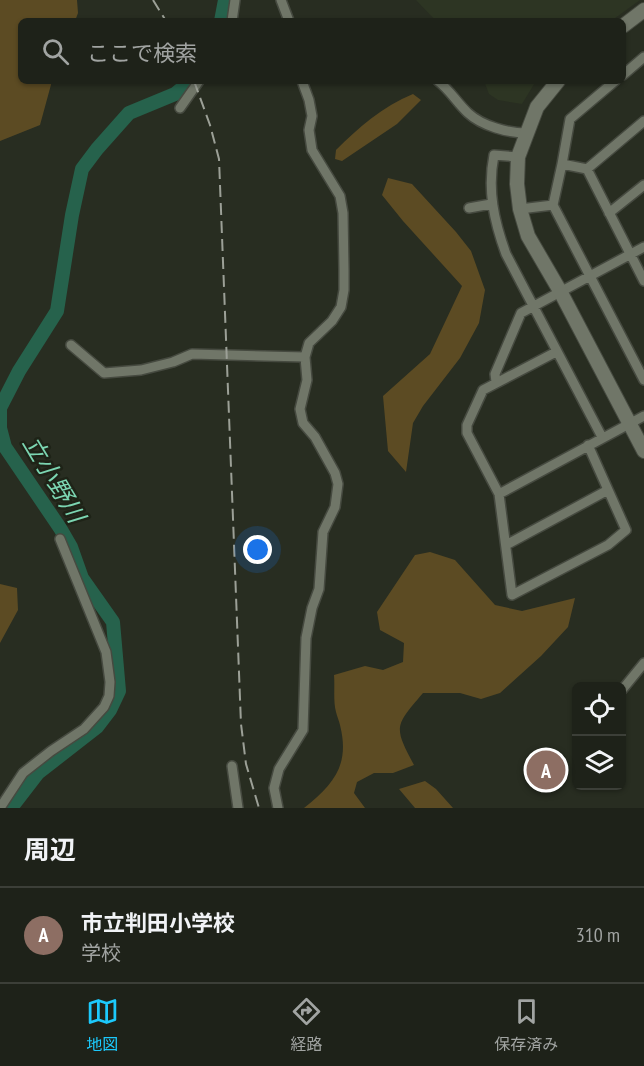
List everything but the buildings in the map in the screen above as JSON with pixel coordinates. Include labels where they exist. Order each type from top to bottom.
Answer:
[{"type":"street","points":[[232,18],[235,0]]},
{"type":"street","points":[[281,0],[288,18]]},
{"type":"street","points":[[626,24],[644,10]]},
{"type":"street","points":[[626,72],[644,57]]},
{"type":"street","points":[[180,108],[198,84]]},
{"type":"street","points":[[278,808],[274,788],[279,769],[303,730],[306,638],[312,608],[319,589],[323,532],[335,507],[338,484],[315,437],[303,423],[300,409],[308,380],[305,357],[309,343],[332,321],[341,307],[344,270],[343,213],[340,196],[312,150],[309,130],[312,116],[303,84]]},
{"type":"street","points":[[441,84],[469,114],[482,123],[526,133]]},
{"type":"street","points":[[556,84],[537,107],[518,157],[517,184],[520,209],[528,236],[560,291],[644,451]]},
{"type":"street","points":[[611,84],[570,118],[553,205],[644,380]]},
{"type":"street","points":[[587,169],[644,122]]},
{"type":"street","points":[[518,157],[494,155],[491,204],[506,254],[602,437]]},
{"type":"street","points":[[562,164],[587,169]]},
{"type":"street","points":[[587,169],[644,280]]},
{"type":"street","points":[[609,213],[644,184]]},
{"type":"street","points":[[469,208],[491,204]]},
{"type":"street","points":[[520,209],[553,205]]},
{"type":"street","points":[[496,382],[495,374],[521,313],[644,247]]},
{"type":"street","points":[[71,345],[104,373],[141,370],[173,362],[192,354],[305,357]]},
{"type":"street","points":[[556,352],[483,390],[467,425],[467,433],[499,494],[512,595],[608,545],[626,530],[588,445]]},
{"type":"street","points":[[499,494],[644,416]]},
{"type":"street","points":[[506,545],[608,490]]},
{"type":"street","points":[[0,808],[23,773],[84,729],[104,707],[109,696],[110,681],[106,652],[60,539]]},
{"type":"street","points":[[626,684],[644,663]]},
{"type":"street","points":[[232,766],[238,808]]},
{"type":"shaded area","points":[[0,0],[77,0],[76,18],[18,18],[18,84],[51,84],[40,125],[0,141]]},
{"type":"shaded area","points":[[416,0],[640,0],[615,18],[433,18]]},
{"type":"shaded area","points":[[485,84],[534,84],[522,104],[498,100],[489,94]]},
{"type":"shaded area","points":[[413,94],[421,100],[397,124],[342,161],[335,159],[336,150],[362,126],[381,111]]},
{"type":"shaded area","points":[[388,178],[412,184],[456,232],[471,251],[485,290],[479,323],[460,358],[423,406],[413,423],[406,472],[388,451],[383,396],[430,354],[462,286],[382,195]]},
{"type":"shaded area","points":[[430,552],[455,560],[495,605],[522,611],[575,598],[568,627],[541,656],[500,693],[481,699],[460,693],[423,693],[402,720],[400,727],[400,734],[414,765],[393,773],[374,773],[357,782],[354,793],[365,808],[304,808],[324,791],[341,763],[343,739],[335,708],[334,675],[365,666],[383,670],[403,662],[404,643],[380,630],[377,612],[415,555]]},
{"type":"shaded area","points":[[0,584],[17,588],[18,610],[0,643]]},
{"type":"shaded area","points":[[425,781],[436,789],[453,808],[415,808],[399,789]]},
{"type":"waterway","name":"立小野川","points":[[222,18],[225,0]]},
{"type":"waterway","name":"立小野川","points":[[11,808],[38,773],[97,727],[110,710],[119,691],[113,622],[82,578],[71,547],[60,528],[5,447],[0,428],[0,408],[19,371],[57,311],[72,215],[82,169],[129,113],[175,94],[187,84]]},
{"type":"railway","points":[[153,0],[164,18]]},
{"type":"railway","points":[[195,84],[219,159],[241,724],[246,764],[259,808]]},
{"type":"place","name":"市立判田小学校","points":[[546,770]]}]
